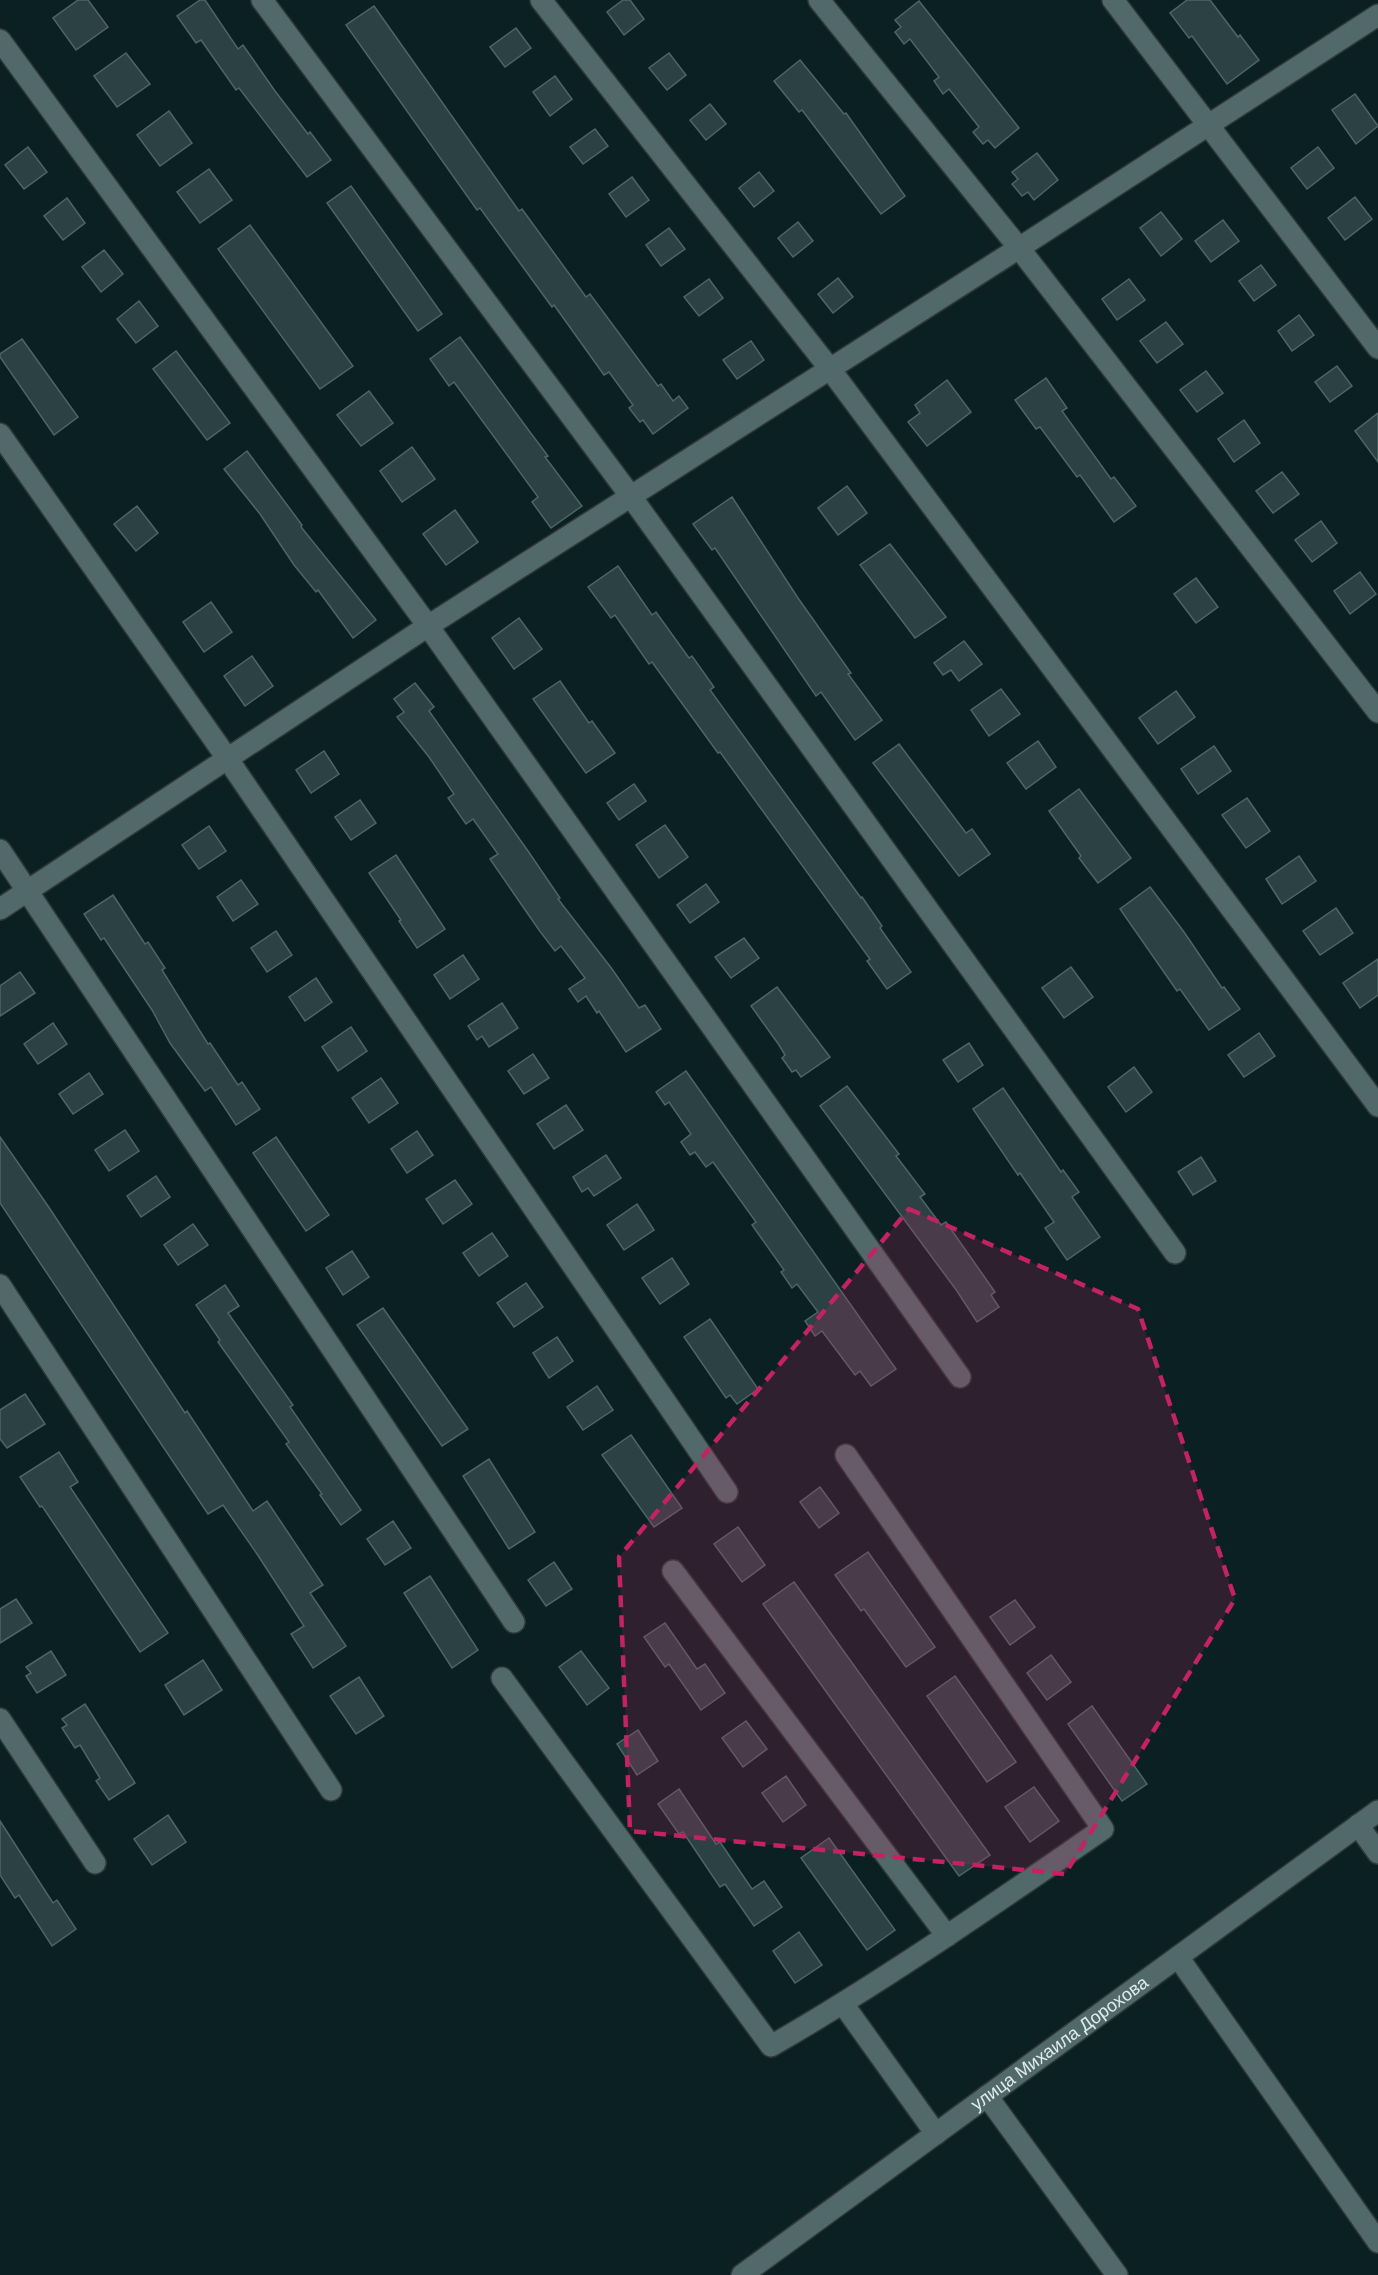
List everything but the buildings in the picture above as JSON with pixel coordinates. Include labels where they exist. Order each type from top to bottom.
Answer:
[{"type":"street","points":[[262,0],[632,498],[1175,1253]]},
{"type":"street","points":[[541,0],[830,369],[1378,1106]]},
{"type":"street","points":[[819,0],[1019,249],[1378,712]]},
{"type":"street","points":[[1113,0],[1378,348]]},
{"type":"street","points":[[0,909],[428,626],[632,498],[1378,15]]},
{"type":"street","points":[[0,40],[428,626],[960,1377]]},
{"type":"street","points":[[0,434],[227,758],[727,1492]]},
{"type":"street","points":[[0,850],[514,1622]]},
{"type":"street","points":[[0,1285],[331,1790]]},
{"type":"street","points":[[502,1678],[771,2046],[843,2004],[1103,1829],[846,1455]]},
{"type":"street","points":[[673,1571],[947,1936]]},
{"type":"street","points":[[0,1719],[95,1863]]},
{"type":"street","name":"улица Михаила Дорохова","points":[[742,2275],[1378,1811]]},
{"type":"street","points":[[1358,1825],[1378,1853]]},
{"type":"street","points":[[1178,1957],[1378,2242]]},
{"type":"street","points":[[843,2004],[936,2134]]},
{"type":"street","points":[[987,2096],[1117,2275]]},
{"type":"highlighted area","points":[[909,1209],[1138,1309],[1235,1599],[1065,1874],[630,1831],[619,1557]]}]
